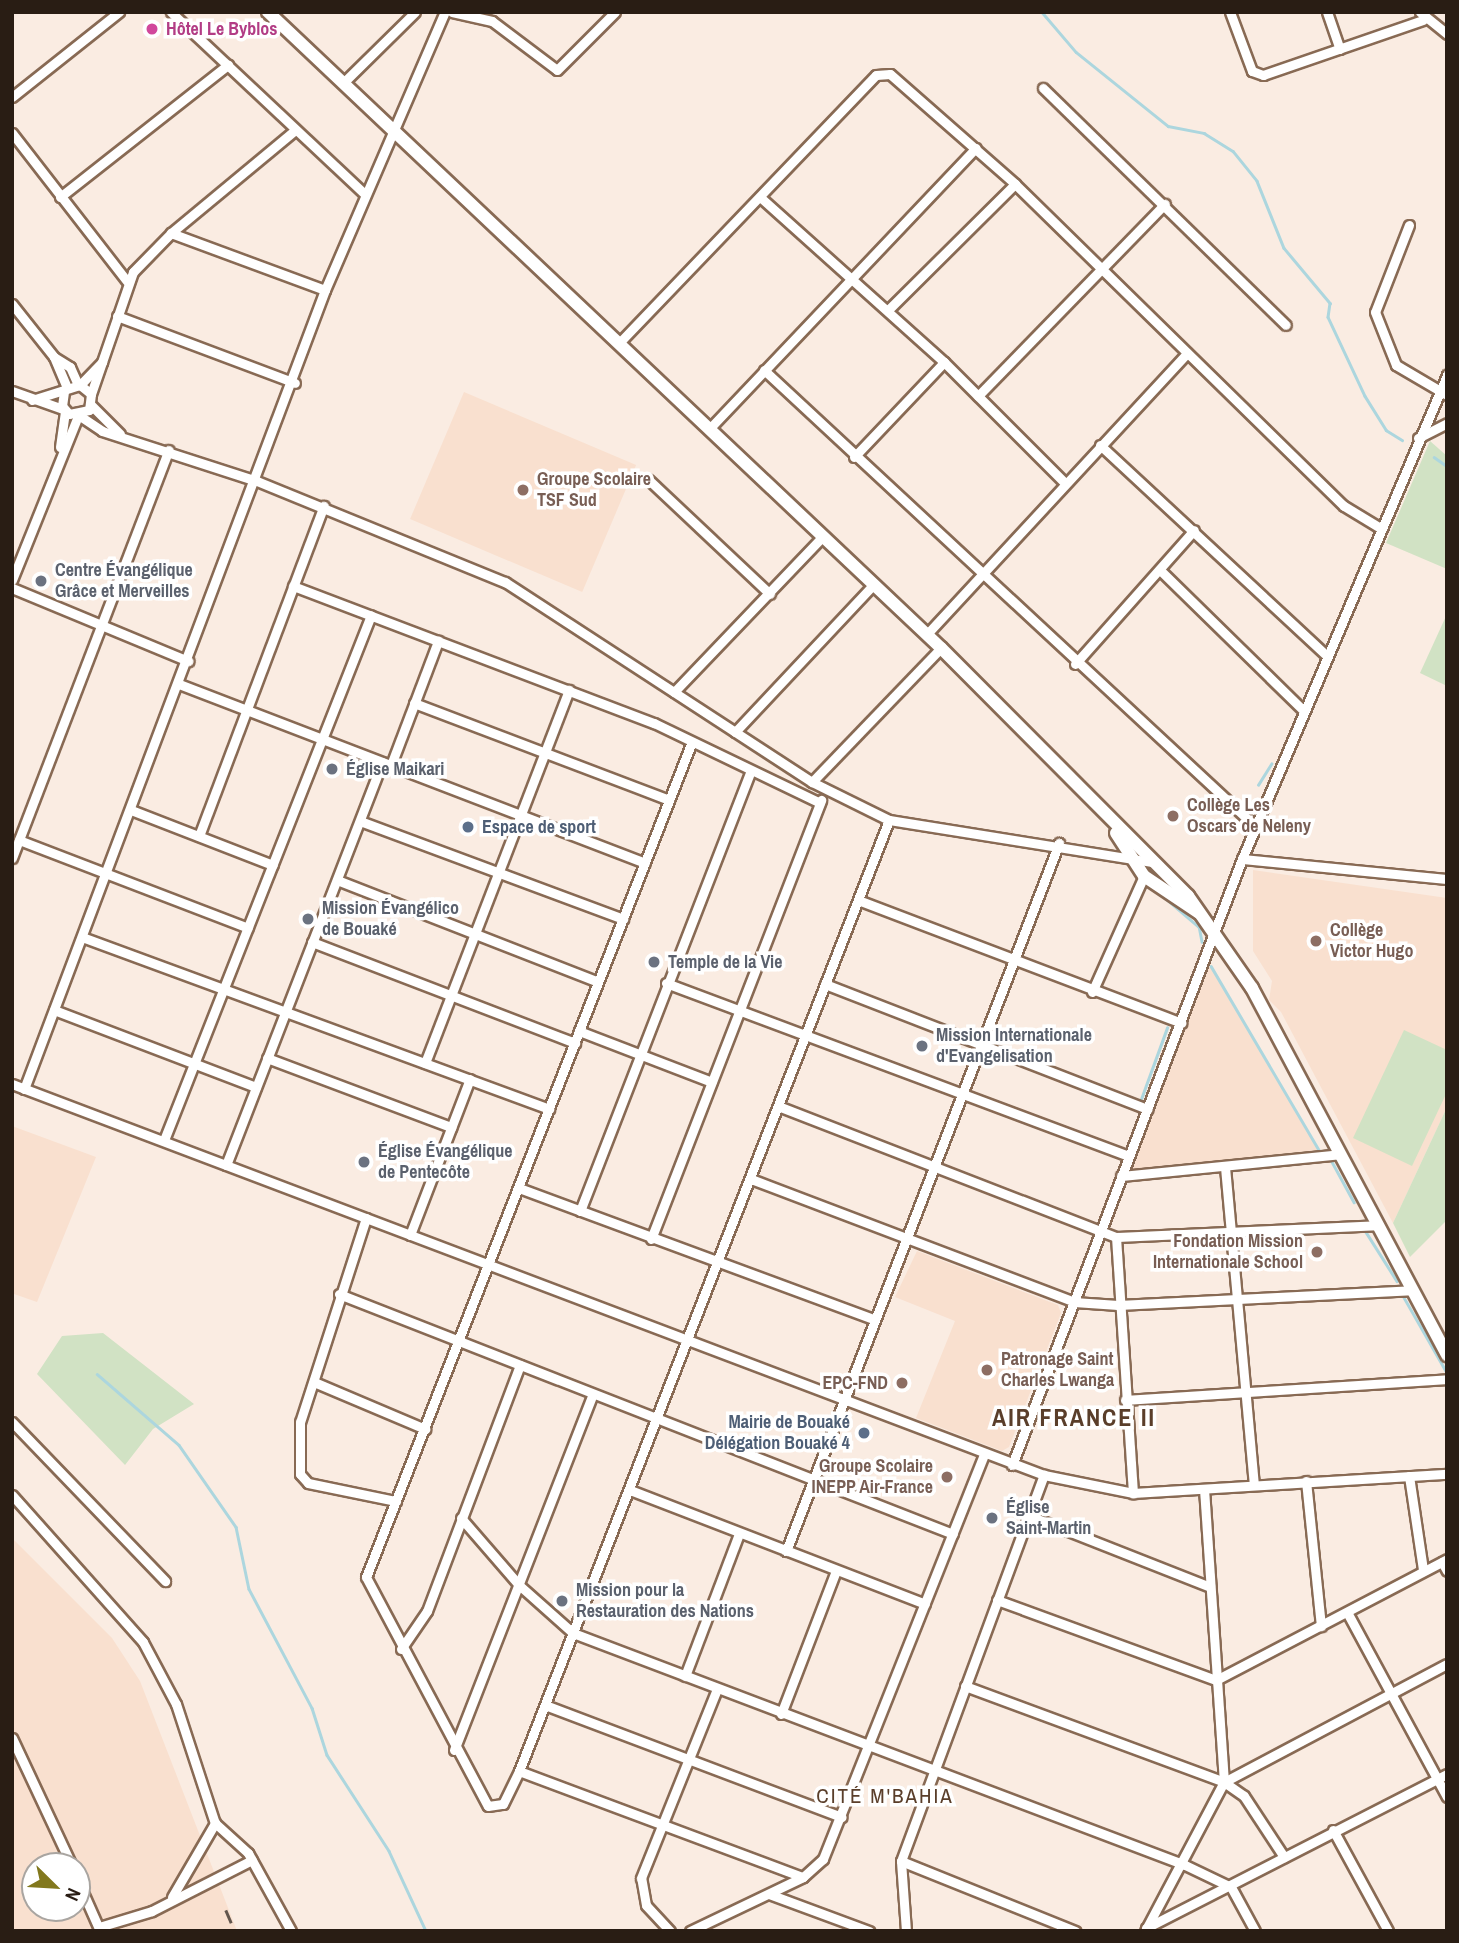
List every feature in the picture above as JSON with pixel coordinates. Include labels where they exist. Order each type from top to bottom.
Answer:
[{"type":"main road","points":[[268,12],[927,634],[1113,827],[1156,863],[1202,915],[1252,988],[1447,1355]]},
{"type":"main road","points":[[1113,827],[1144,876],[1202,915]]},
{"type":"street","points":[[12,97],[118,12]]},
{"type":"street","points":[[171,12],[294,131],[365,194]]},
{"type":"street","points":[[343,83],[415,12]]},
{"type":"street","points":[[24,1089],[295,383],[325,290],[391,130],[445,12]]},
{"type":"street","points":[[452,12],[492,22],[557,71],[615,12]]},
{"type":"street","points":[[1230,12],[1257,74],[1340,49],[1422,16],[1447,34]]},
{"type":"street","points":[[1327,12],[1340,49]]},
{"type":"street","points":[[60,197],[228,65]]},
{"type":"street","points":[[619,343],[876,75],[899,76],[1101,267],[1344,506],[1382,529]]},
{"type":"street","points":[[1043,88],[1286,325]]},
{"type":"street","points":[[120,434],[91,405],[91,394],[127,281],[171,233],[294,131]]},
{"type":"street","points":[[12,133],[127,281]]},
{"type":"street","points":[[710,428],[976,148]]},
{"type":"street","points":[[888,310],[1014,184]]},
{"type":"street","points":[[760,197],[944,362],[1064,482]]},
{"type":"street","points":[[978,396],[1164,204]]},
{"type":"street","points":[[1409,225],[1375,312],[1396,365],[1443,393]]},
{"type":"street","points":[[171,233],[325,290]]},
{"type":"street","points":[[12,304],[54,357],[65,389],[60,449]]},
{"type":"street","points":[[117,316],[295,383]]},
{"type":"street","points":[[927,634],[1064,482],[1187,352]]},
{"type":"street","points":[[54,357],[70,367],[79,385],[91,394]]},
{"type":"street","points":[[32,400],[79,385],[102,362]]},
{"type":"street","points":[[854,457],[944,362]]},
{"type":"street","points":[[764,370],[1075,664],[1257,828]]},
{"type":"street","points":[[1012,1465],[1242,859],[1257,828],[1325,654],[1382,529],[1418,438],[1443,393],[1447,375]]},
{"type":"street","points":[[12,391],[79,416],[86,424],[169,450],[324,506],[547,604],[674,692],[812,782],[889,820],[1059,843],[1156,863]]},
{"type":"street","points":[[12,580],[60,449],[79,416],[91,405]]},
{"type":"street","points":[[1418,438],[1447,423]]},
{"type":"street","points":[[1100,445],[1325,654]]},
{"type":"street","points":[[12,858],[169,450]]},
{"type":"street","points":[[649,480],[770,594]]},
{"type":"street","points":[[199,836],[324,506]]},
{"type":"street","points":[[1075,664],[1162,572],[1194,530]]},
{"type":"street","points":[[674,692],[823,536]]},
{"type":"street","points":[[1162,572],[1302,709]]},
{"type":"street","points":[[735,732],[874,584]]},
{"type":"street","points":[[293,586],[569,690],[820,803]]},
{"type":"street","points":[[12,588],[103,622],[188,661]]},
{"type":"street","points":[[164,1140],[370,615]]},
{"type":"street","points":[[226,1165],[360,821],[414,703],[438,640]]},
{"type":"street","points":[[812,782],[941,648]]},
{"type":"street","points":[[179,684],[645,863]]},
{"type":"street","points":[[425,1063],[569,690]]},
{"type":"street","points":[[414,703],[669,800]]},
{"type":"street","points":[[691,744],[366,1582],[454,1750],[488,1806],[497,1809],[519,1770],[889,820]]},
{"type":"street","points":[[580,1211],[638,1053],[750,773]]},
{"type":"street","points":[[651,1239],[825,789]]},
{"type":"street","points":[[131,810],[273,864]]},
{"type":"street","points":[[360,821],[623,919]]},
{"type":"street","points":[[19,840],[248,928]]},
{"type":"street","points":[[786,1551],[1059,843]]},
{"type":"street","points":[[1242,859],[1447,879]]},
{"type":"street","points":[[1092,992],[1144,876]]},
{"type":"street","points":[[337,880],[598,982]]},
{"type":"street","points":[[858,900],[1092,992],[1181,1023]]},
{"type":"street","points":[[82,937],[549,1109]]},
{"type":"street","points":[[312,942],[575,1043]]},
{"type":"street","points":[[666,983],[739,1012],[964,1092],[1129,1156]]},
{"type":"street","points":[[825,984],[1148,1109]]},
{"type":"street","points":[[54,1010],[256,1087]]},
{"type":"street","points":[[579,1031],[712,1082]]},
{"type":"street","points":[[267,1058],[451,1127]]},
{"type":"street","points":[[410,1234],[470,1079]]},
{"type":"street","points":[[12,1084],[687,1342],[1044,1475],[1133,1493],[1447,1474]]},
{"type":"street","points":[[778,1106],[1116,1237],[1232,1235],[1378,1225]]},
{"type":"street","points":[[1121,1177],[1340,1154]]},
{"type":"street","points":[[1226,1167],[1254,1484]]},
{"type":"street","points":[[751,1179],[1074,1302],[1118,1305],[1412,1290]]},
{"type":"street","points":[[519,1188],[873,1320]]},
{"type":"street","points":[[366,1218],[339,1294],[299,1433],[303,1480],[396,1502]]},
{"type":"street","points":[[1116,1237],[1118,1305],[1133,1493]]},
{"type":"street","points":[[339,1294],[953,1534]]},
{"type":"street","points":[[401,1649],[428,1611],[520,1365]]},
{"type":"street","points":[[1125,1400],[1447,1379]]},
{"type":"street","points":[[314,1382],[425,1429]]},
{"type":"street","points":[[454,1750],[593,1394]]},
{"type":"street","points":[[12,1422],[164,1581]]},
{"type":"street","points":[[690,1931],[706,1927],[803,1877],[823,1859],[842,1817],[984,1454]]},
{"type":"street","points":[[905,1931],[901,1861],[1044,1475]]},
{"type":"street","points":[[1409,1476],[1423,1570]]},
{"type":"street","points":[[1306,1481],[1321,1626]]},
{"type":"street","points":[[630,1490],[925,1604]]},
{"type":"street","points":[[1144,1930],[1185,1865],[1224,1782],[1204,1490]]},
{"type":"street","points":[[12,1494],[143,1642],[176,1704],[215,1823],[252,1860],[291,1931]]},
{"type":"street","points":[[1030,1516],[1210,1587]]},
{"type":"street","points":[[461,1518],[519,1585],[573,1633],[933,1774],[1185,1865],[1231,1887],[1255,1931]]},
{"type":"street","points":[[685,1676],[739,1534]]},
{"type":"street","points":[[997,1600],[1216,1680],[1348,1614],[1444,1560],[1447,1572]]},
{"type":"street","points":[[781,1714],[836,1571]]},
{"type":"street","points":[[1348,1614],[1447,1797]]},
{"type":"street","points":[[1224,1782],[1447,1664]]},
{"type":"street","points":[[965,1686],[1224,1782],[1244,1796],[1283,1857]]},
{"type":"street","points":[[670,1931],[640,1892],[716,1689]]},
{"type":"street","points":[[545,1705],[842,1817]]},
{"type":"street","points":[[12,1738],[65,1852]]},
{"type":"street","points":[[519,1770],[665,1822],[803,1877]]},
{"type":"street","points":[[1144,1930],[1231,1887],[1333,1830],[1447,1774]]},
{"type":"street","points":[[171,1898],[215,1823]]},
{"type":"street","points":[[1333,1830],[1388,1931]]},
{"type":"street","points":[[91,1911],[99,1929],[252,1860]]},
{"type":"street","points":[[901,1861],[1075,1931]]},
{"type":"street","points":[[769,1894],[869,1931]]},
{"type":"shaded area","points":[[464,392],[636,465],[582,592],[410,519]]},
{"type":"shaded area","name":"Collège Victor Hugo","points":[[1253,870],[1447,898],[1447,1107],[1393,1223],[1281,1012],[1269,1000],[1272,981],[1253,951]]},
{"type":"shaded area","points":[[1207,958],[1322,1155],[1119,1175]]},
{"type":"shaded area","points":[[12,1126],[96,1157],[37,1302],[14,1294]]},
{"type":"shaded area","name":"Patronage Saint Charles Lwanga","points":[[917,1251],[1058,1305],[1061,1313],[1009,1447],[1002,1451],[916,1418],[955,1321],[895,1297]]},
{"type":"shaded area","points":[[12,1538],[112,1638],[140,1681],[237,1931],[12,1931]]},
{"type":"green space","points":[[1430,441],[1447,456],[1447,569],[1386,543]]},
{"type":"green space","points":[[1447,614],[1447,686],[1420,673]]},
{"type":"green space","points":[[1404,1030],[1447,1050],[1447,1092],[1412,1166],[1353,1138]]},
{"type":"green space","points":[[1447,1107],[1447,1220],[1410,1257],[1393,1223]]},
{"type":"green space","points":[[103,1333],[194,1404],[153,1429],[125,1465],[37,1374],[62,1336]]},
{"type":"waterway","points":[[1042,12],[1076,52],[1168,126],[1204,133],[1233,151],[1257,181],[1284,248],[1330,303],[1328,317],[1365,396],[1386,430],[1402,440]]},
{"type":"waterway","points":[[1434,457],[1447,466]]},
{"type":"waterway","points":[[1258,785],[1271,764]]},
{"type":"waterway","points":[[1164,897],[1199,927]]},
{"type":"waterway","points":[[1199,926],[1202,942]]},
{"type":"waterway","points":[[1211,966],[1320,1152]]},
{"type":"waterway","points":[[1140,1102],[1167,1028]]},
{"type":"waterway","points":[[1331,1160],[1354,1202]]},
{"type":"waterway","points":[[1366,1232],[1397,1281]]},
{"type":"waterway","points":[[1402,1294],[1446,1371]]},
{"type":"waterway","points":[[97,1374],[179,1445],[236,1527],[249,1589],[312,1708],[327,1755],[389,1851],[426,1931]]},
{"type":"railway","points":[[226,1910],[235,1931]]},
{"type":"place","name":"Hôtel Le Byblos","points":[[152,29]]},
{"type":"place","name":"Groupe Scolaire TSF Sud","points":[[523,490]]},
{"type":"place","name":"Centre Évangélique Grâce et Merveilles","points":[[41,581]]},
{"type":"place","name":"Église Maikari","points":[[332,769]]},
{"type":"place","name":"Collège Les Oscars de Neleny","points":[[1173,816]]},
{"type":"place","name":"Espace de sport","points":[[468,827]]},
{"type":"place","name":"Mission Évangélico de Bouaké","points":[[308,919]]},
{"type":"place","name":"Collège Victor Hugo","points":[[1316,941]]},
{"type":"place","name":"Temple de la Vie","points":[[654,962]]},
{"type":"place","name":"Mission Internationale d'Evangelisation","points":[[922,1046]]},
{"type":"place","name":"Église Évangélique de Pentecôte","points":[[364,1162]]},
{"type":"place","name":"Fondation Mission Internationale School","points":[[1317,1252]]},
{"type":"place","name":"Patronage Saint Charles Lwanga","points":[[987,1370]]},
{"type":"place","name":"EPC-FND","points":[[902,1383]]},
{"type":"place","name":"Mairie de Bouaké Délégation Bouaké 4","points":[[864,1433]]},
{"type":"place","name":"Groupe Scolaire INEPP Air-France","points":[[947,1477]]},
{"type":"place","name":"Église Saint-Martin","points":[[992,1518]]},
{"type":"place","name":"Mission pour la Restauration des Nations","points":[[562,1601]]},
{"type":"district","name":"AIR FRANCE II","points":[[1074,1418]]},
{"type":"district","name":"CITÉ M'BAHIA","points":[[885,1796]]}]
